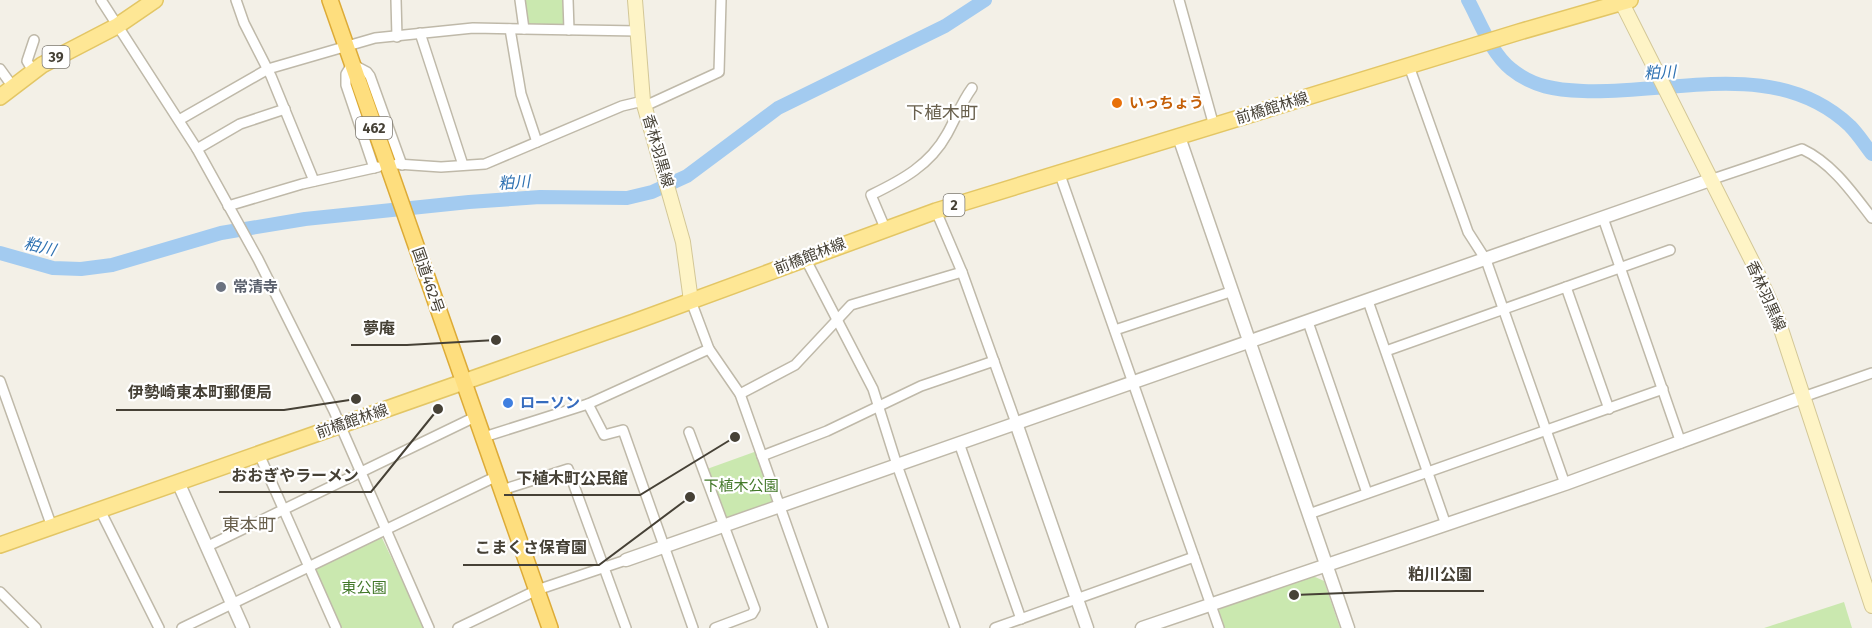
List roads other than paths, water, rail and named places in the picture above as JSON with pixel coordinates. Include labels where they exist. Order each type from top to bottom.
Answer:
[{"type":"highway","name":"国道462号","points":[[330,0],[550,628]]},
{"type":"main road","name":"39","points":[[0,97],[33,71],[117,26],[155,0]]},
{"type":"main road","name":"香林羽黒線","points":[[635,0],[644,103],[684,244],[691,301]]},
{"type":"main road","name":"香林羽黒線","points":[[1624,1],[1646,54],[1777,317],[1872,606]]},
{"type":"main road","name":"前橋館林線","points":[[0,545],[691,301],[885,228],[1059,172],[1624,1]]},
{"type":"street","points":[[101,0],[197,149],[258,260],[339,426],[429,628]]},
{"type":"street","points":[[236,0],[244,22],[268,69],[314,181]]},
{"type":"street","points":[[396,0],[397,37]]},
{"type":"street","points":[[519,0],[524,29]]},
{"type":"street","points":[[568,0],[569,30]]},
{"type":"street","points":[[229,207],[314,181],[376,168],[345,80],[352,64],[365,70],[370,76],[399,164],[485,164],[622,106],[644,103],[719,72],[721,0]]},
{"type":"street","points":[[1179,0],[1214,126]]},
{"type":"street","points":[[179,120],[268,69],[347,48],[375,38],[457,29],[638,32]]},
{"type":"street","points":[[510,29],[521,94],[537,142]]},
{"type":"street","points":[[420,33],[463,165]]},
{"type":"street","points":[[33,71],[27,61],[34,40]]},
{"type":"street","points":[[1409,66],[1468,232],[1486,260],[1565,484]]},
{"type":"street","points":[[0,69],[13,87]]},
{"type":"street","points":[[885,228],[871,195],[923,165],[947,135],[957,110],[972,88]]},
{"type":"street","points":[[197,149],[240,124],[285,109]]},
{"type":"street","points":[[1179,137],[1348,628]]},
{"type":"street","points":[[458,628],[537,590],[1802,149],[1821,160],[1839,176],[1872,218]]},
{"type":"street","points":[[1059,172],[1219,628]]},
{"type":"street","points":[[936,211],[962,272],[1087,628]]},
{"type":"street","points":[[1603,218],[1681,443]]},
{"type":"street","points":[[1386,351],[1670,250]]},
{"type":"street","points":[[805,258],[838,319],[879,407],[897,465],[955,628]]},
{"type":"street","points":[[740,394],[795,365],[851,306],[962,272]]},
{"type":"street","points":[[1566,287],[1609,409]]},
{"type":"street","points":[[1115,330],[1233,291]]},
{"type":"street","points":[[691,301],[709,349],[740,394],[823,628]]},
{"type":"street","points":[[1368,301],[1445,522]]},
{"type":"street","points":[[1308,322],[1367,493]]},
{"type":"street","points":[[484,437],[588,404],[709,349]]},
{"type":"street","points":[[762,456],[827,431],[921,386],[994,361]]},
{"type":"street","points":[[1142,628],[1445,522],[1565,484],[1872,373]]},
{"type":"street","points":[[0,381],[52,527]]},
{"type":"street","points":[[1309,514],[1663,389]]},
{"type":"street","points":[[588,404],[604,435],[623,430],[693,628]]},
{"type":"street","points":[[0,416],[11,412]]},
{"type":"street","points":[[206,547],[477,416]]},
{"type":"street","points":[[689,432],[755,609],[752,615],[715,628]]},
{"type":"street","points":[[959,443],[1021,619]]},
{"type":"street","points":[[259,454],[336,628]]},
{"type":"street","points":[[182,628],[385,529],[499,483],[568,468],[626,628]]},
{"type":"street","points":[[178,482],[243,628]]},
{"type":"street","points":[[100,510],[159,628]]},
{"type":"street","points":[[995,628],[1194,557]]},
{"type":"street","points":[[0,592],[36,628]]},
{"type":"waterway","name":"粕川","points":[[0,253],[53,268],[81,269],[112,265],[221,233],[305,219],[469,202],[540,197],[627,198],[652,192],[687,176],[778,108],[945,26],[985,0]]},
{"type":"waterway","name":"粕川","points":[[1468,0],[1486,37],[1498,55],[1511,69],[1536,84],[1563,90],[1583,91],[1617,91],[1687,85],[1756,85],[1790,92],[1821,105],[1850,126],[1872,154]]},
{"type":"place","name":"いっちょう","points":[[1117,103]]},
{"type":"place","name":"常清寺","points":[[221,287]]},
{"type":"place","name":"夢庵","points":[[496,340]]},
{"type":"place","name":"伊勢崎東本町郵便局","points":[[356,399]]},
{"type":"place","name":"ローソン","points":[[508,403]]},
{"type":"place","name":"おおぎやラーメン","points":[[438,409]]},
{"type":"place","name":"下植木町公民館","points":[[735,437]]},
{"type":"place","name":"こまくさ保育園","points":[[690,497]]},
{"type":"place","name":"粕川公園","points":[[1294,595]]},
{"type":"district","name":"下植木町","points":[[942,113]]},
{"type":"district","name":"東本町","points":[[249,525]]},
{"type":"park label","name":"下植木公園","points":[[741,486]]},
{"type":"park label","name":"東公園","points":[[364,588]]}]
